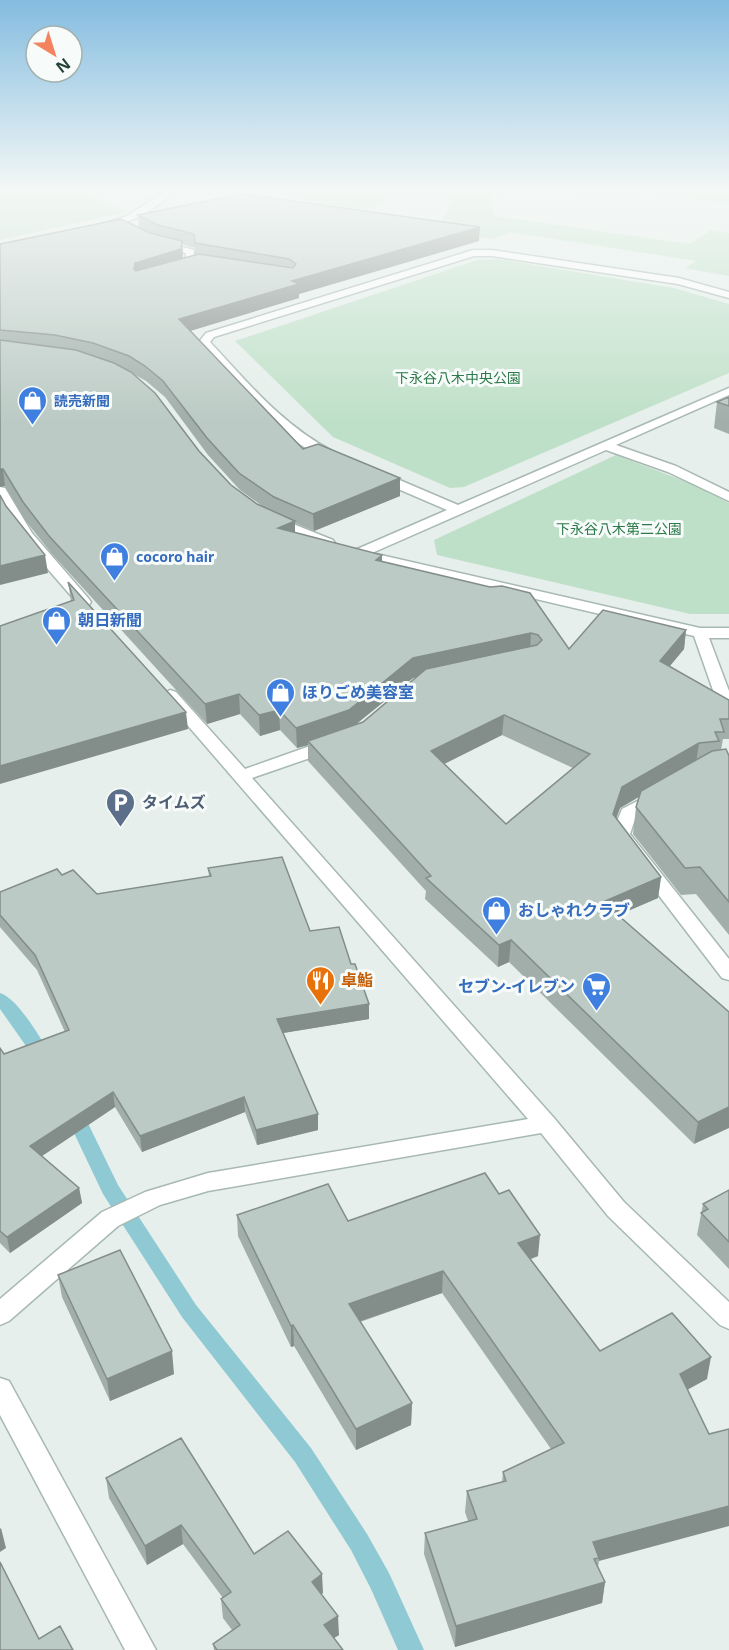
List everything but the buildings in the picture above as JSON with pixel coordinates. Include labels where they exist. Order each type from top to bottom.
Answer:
[{"type":"street","points":[[338,459],[317,450],[287,431],[204,342],[210,335],[428,267]]},
{"type":"street","points":[[589,267],[679,281],[729,295]]},
{"type":"street","points":[[349,550],[458,510],[729,391]]},
{"type":"street","points":[[605,445],[672,469],[729,497]]},
{"type":"street","points":[[369,472],[458,510]]},
{"type":"street","points":[[0,491],[17,522],[45,558],[96,615]]},
{"type":"street","points":[[261,514],[309,537],[349,550],[700,633],[729,633]]},
{"type":"street","points":[[700,633],[729,713]]},
{"type":"street","points":[[160,684],[546,1124],[616,1209],[729,1318]]},
{"type":"street","points":[[242,776],[346,740]]},
{"type":"street","points":[[675,786],[627,813],[621,834],[729,973]]},
{"type":"street","points":[[0,1314],[110,1219],[153,1198],[208,1182],[546,1124]]},
{"type":"street","points":[[0,1389],[141,1650]]},
{"type":"green space","name":"下永谷八木中央公園","points":[[456,267],[547,267],[674,288],[729,304],[729,373],[464,487],[450,488],[333,437],[235,341]]},
{"type":"green space","points":[[729,267],[729,276],[684,268]]},
{"type":"green space","name":"下永谷八木第二公園","points":[[616,455],[692,484],[729,503],[729,614],[690,614],[437,555],[434,540]]},
{"type":"waterway","points":[[0,999],[9,1007],[44,1059]]},
{"type":"waterway","points":[[73,1112],[110,1189],[189,1311],[303,1455],[359,1542],[380,1581],[411,1650]]},
{"type":"place","name":"読売新聞","points":[[33,426]]},
{"type":"place","name":"cocoro hair","points":[[115,582]]},
{"type":"place","name":"朝日新聞","points":[[57,646]]},
{"type":"place","name":"ほりごめ美容室","points":[[281,718]]},
{"type":"place","name":"タイムズ","points":[[121,828]]},
{"type":"place","name":"おしゃれクラブ","points":[[497,936]]},
{"type":"place","name":"卓鮨","points":[[320,1006]]},
{"type":"place","name":"セブン-イレブン","points":[[596,1012]]}]
